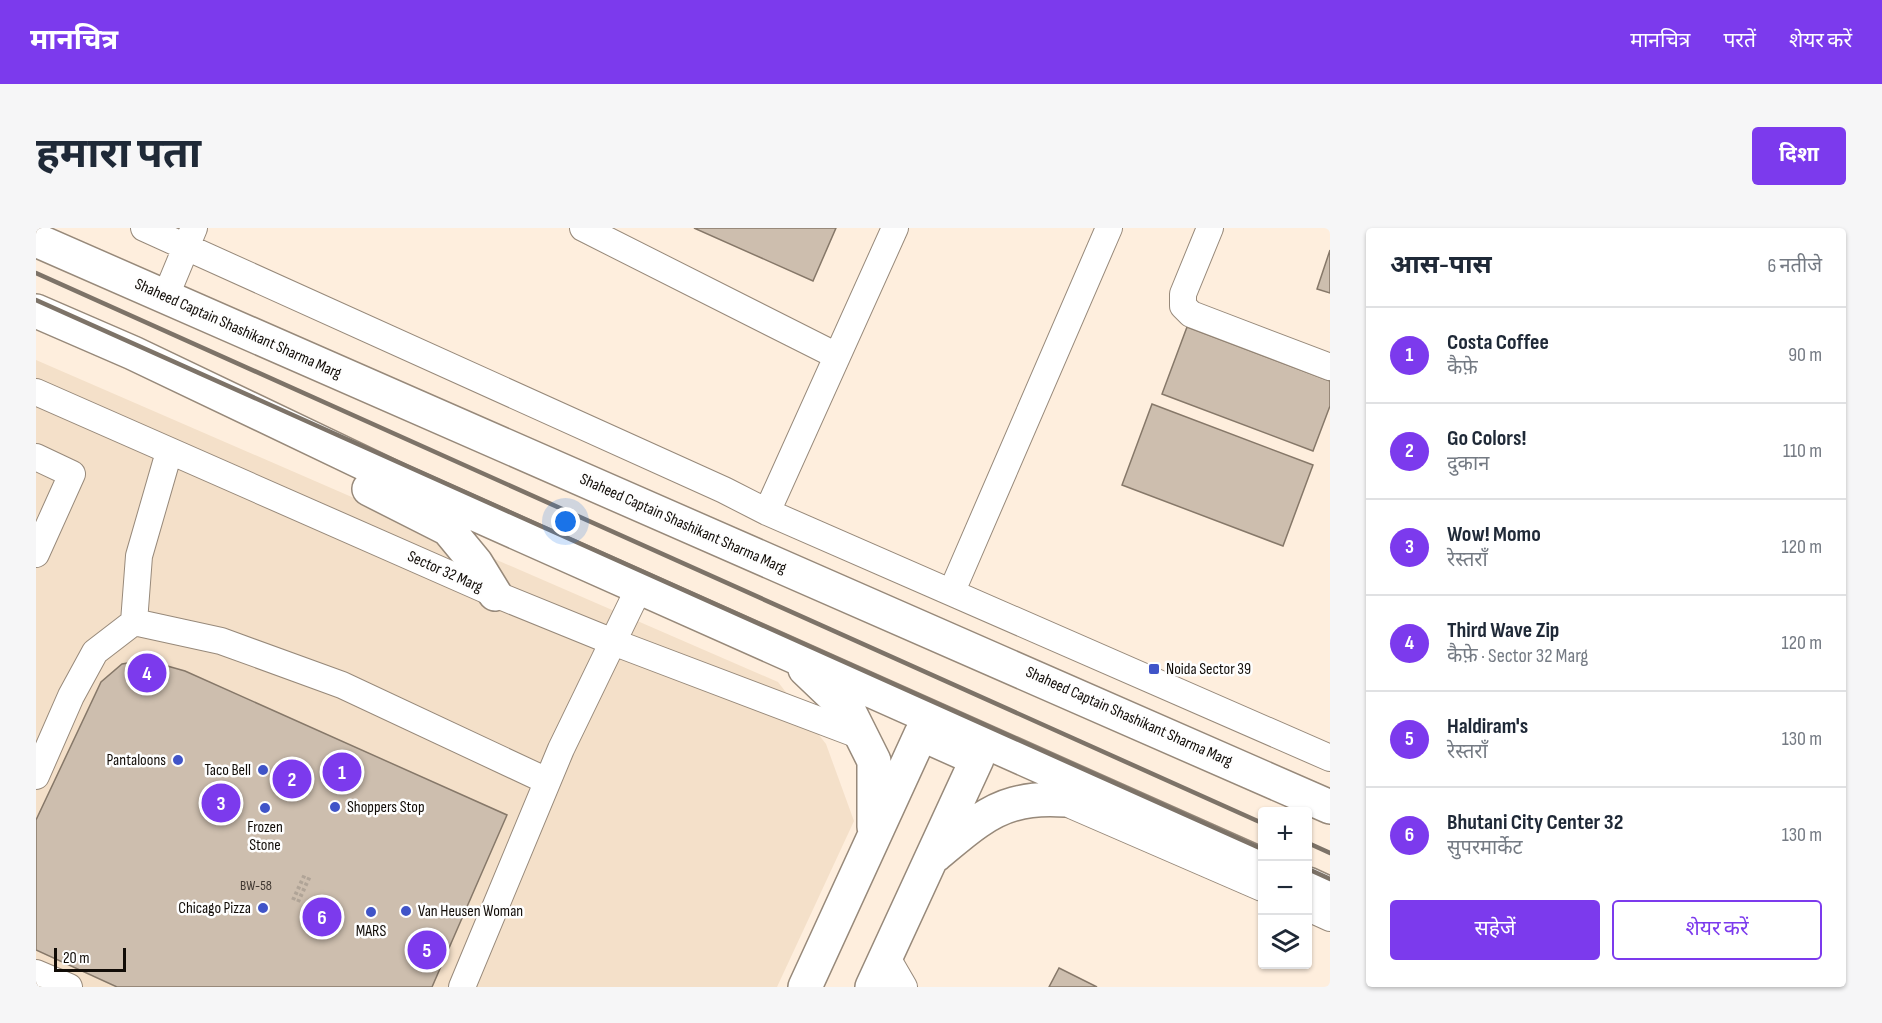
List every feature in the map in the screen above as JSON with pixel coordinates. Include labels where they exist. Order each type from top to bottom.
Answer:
[{"type":"main road","name":"Shaheed Captain Shashikant Sharma Marg","points":[[36,240],[1330,807]]},
{"type":"main road","points":[[36,311],[133,354],[273,421],[1258,863]]},
{"type":"main road","points":[[273,421],[288,443],[316,463],[448,529],[476,563],[495,594]]},
{"type":"main road","points":[[774,646],[805,669],[849,711],[873,761],[874,838]]},
{"type":"main road","points":[[805,987],[921,734],[977,759],[872,987]]},
{"type":"main road","points":[[929,862],[972,825],[1013,804],[1058,799],[1128,806]]},
{"type":"main road","points":[[1312,887],[1330,894]]},
{"type":"street","points":[[144,228],[190,237],[767,512],[1330,758]]},
{"type":"street","points":[[583,228],[837,356]]},
{"type":"street","points":[[767,512],[895,228]]},
{"type":"street","points":[[952,591],[1109,228]]},
{"type":"street","points":[[1210,228],[1183,294],[1183,306],[1191,314],[1330,367]]},
{"type":"street","points":[[165,298],[190,237]]},
{"type":"street","name":"Sector 32 Marg","points":[[36,392],[495,594],[613,642],[861,736]]},
{"type":"street","points":[[36,776],[71,696],[95,652],[134,622],[139,556],[169,452]]},
{"type":"street","points":[[36,458],[72,474],[36,554]]},
{"type":"street","points":[[462,987],[547,781],[640,586]]},
{"type":"street","points":[[134,622],[221,641],[342,686],[547,781]]},
{"type":"street","points":[[1058,799],[1258,886]]},
{"type":"street","points":[[1312,910],[1330,918]]},
{"type":"street","points":[[886,956],[904,987]]},
{"type":"street","points":[[36,973],[69,987]]},
{"type":"path","points":[[300,892],[306,874],[296,901],[308,875]]},
{"type":"shaded area","points":[[36,360],[778,682],[826,744],[854,821],[777,987],[36,987]]},
{"type":"building","points":[[694,228],[836,228],[813,281]]},
{"type":"building","points":[[1330,250],[1330,293],[1317,289]]},
{"type":"building","points":[[1187,327],[1330,381],[1330,406],[1313,451],[1162,394]]},
{"type":"building","points":[[1152,404],[1313,465],[1283,546],[1122,485]]},
{"type":"building","points":[[146,660],[185,671],[507,815],[432,987],[117,987],[36,950],[36,820],[101,682],[122,664]]},
{"type":"building","points":[[1059,968],[1097,987],[1049,987]]},
{"type":"railway","points":[[36,273],[1258,821]]},
{"type":"railway","points":[[36,300],[1258,847]]},
{"type":"railway","points":[[1312,845],[1330,853]]},
{"type":"railway","points":[[1312,871],[1330,879]]},
{"type":"place","name":"Noida Sector 39","points":[[1154,669]]},
{"type":"place","name":"Third Wave Zip","points":[[147,673]]},
{"type":"place","name":"Pantaloons","points":[[178,760]]},
{"type":"place","name":"Taco Bell","points":[[263,770]]},
{"type":"place","name":"Costa Coffee","points":[[342,772]]},
{"type":"place","name":"Go Colors!","points":[[292,779]]},
{"type":"place","name":"Wow! Momo","points":[[221,803]]},
{"type":"place","name":"Shoppers Stop","points":[[335,807]]},
{"type":"place","name":"Frozen Stone","points":[[265,808]]},
{"type":"place","name":"Chicago Pizza","points":[[263,908]]},
{"type":"place","name":"Van Heusen Woman","points":[[406,911]]},
{"type":"place","name":"MARS","points":[[371,912]]},
{"type":"place","name":"Bhutani City Center 32","points":[[322,917]]},
{"type":"place","name":"Haldiram's","points":[[427,950]]}]
